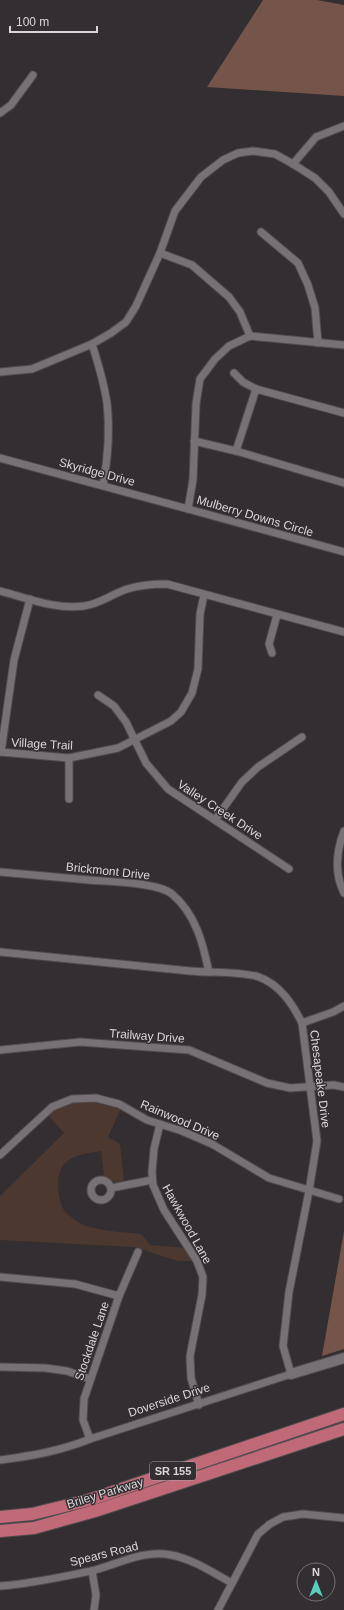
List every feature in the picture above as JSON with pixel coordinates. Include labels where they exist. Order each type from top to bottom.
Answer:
[{"type":"highway","name":"Briley Parkway","points":[[0,1517],[32,1514],[89,1500],[344,1414]]},
{"type":"highway","name":"Briley Parkway","points":[[0,1531],[34,1528],[95,1510],[344,1429]]},
{"type":"street","points":[[0,113],[11,105],[33,75]]},
{"type":"street","points":[[293,164],[316,137],[344,126]]},
{"type":"street","points":[[0,372],[32,369],[92,344],[126,322],[136,306],[160,253],[175,211],[202,178],[223,160],[238,153],[253,151],[275,154],[293,164],[314,178],[329,192],[344,214]]},
{"type":"street","points":[[261,232],[298,263],[308,285],[314,308],[318,343]]},
{"type":"street","points":[[160,253],[192,265],[229,297],[240,312],[250,336],[344,345]]},
{"type":"street","name":"Mulberry Downs Circle","points":[[250,336],[229,346],[215,359],[200,379],[196,404],[193,480],[188,509],[344,552]]},
{"type":"street","points":[[92,344],[107,402],[107,463],[103,485]]},
{"type":"street","points":[[234,374],[243,382],[256,389],[344,412]]},
{"type":"street","points":[[236,451],[256,389]]},
{"type":"street","points":[[194,441],[236,451],[344,482]]},
{"type":"street","name":"Skyridge Drive","points":[[0,458],[188,509]]},
{"type":"street","points":[[0,591],[57,606],[85,606],[101,602],[126,589],[147,584],[167,584],[344,632]]},
{"type":"street","name":"Village Trail","points":[[1,752],[69,758],[118,748],[171,721],[181,712],[192,693],[198,669],[200,614],[204,595]]},
{"type":"street","points":[[1,752],[14,660],[30,599]]},
{"type":"street","points":[[272,653],[269,644],[277,615]]},
{"type":"street","name":"Valley Creek Drive","points":[[98,695],[114,706],[126,722],[146,763],[168,789],[289,869]]},
{"type":"street","points":[[215,820],[242,782],[258,767],[302,736]]},
{"type":"street","points":[[69,758],[69,799]]},
{"type":"street","points":[[344,831],[338,846],[337,860],[338,875],[344,893]]},
{"type":"street","name":"Brickmont Drive","points":[[0,872],[143,885],[171,893],[182,902],[203,940],[209,972]]},
{"type":"street","name":"Chesapeake Drive","points":[[0,952],[209,972],[246,974],[270,983],[288,998],[294,1006],[302,1023],[309,1088],[317,1141],[309,1191],[289,1292],[283,1346],[292,1374]]},
{"type":"street","points":[[302,1023],[333,1012],[344,1006]]},
{"type":"street","name":"Trailway Drive","points":[[0,1050],[8,1051],[80,1042],[189,1050],[267,1083],[290,1088],[309,1088],[334,1085],[344,1087]]},
{"type":"street","name":"Rainwood Drive","points":[[1,1152],[52,1107],[72,1099],[96,1098],[119,1104],[147,1120],[182,1131],[212,1144],[269,1178],[339,1199]]},
{"type":"street","name":"Hawkwood Lane","points":[[160,1124],[154,1149],[153,1185],[164,1210],[198,1261],[203,1277],[202,1295],[190,1356],[191,1378],[199,1405]]},
{"type":"street","points":[[111,1188],[152,1180]]},
{"type":"street","name":"Stockdale Lane","points":[[90,1439],[83,1420],[84,1400],[119,1296],[138,1252]]},
{"type":"street","points":[[0,1277],[76,1284],[119,1296]]},
{"type":"street","name":"Doverside Drive","points":[[0,1460],[36,1456],[69,1447],[344,1358]]},
{"type":"street","points":[[0,1367],[45,1368],[67,1371],[90,1379]]},
{"type":"street","points":[[218,1610],[258,1534],[270,1524],[283,1517],[304,1514],[344,1518]]},
{"type":"street","name":"Spears Road","points":[[0,1586],[33,1582],[92,1571],[138,1556],[153,1554],[171,1555],[190,1561],[232,1583]]},
{"type":"street","points":[[92,1571],[96,1595],[94,1610]]},
{"type":"shaded area","points":[[263,0],[317,0],[344,5],[344,96],[207,87]]},
{"type":"shaded area","points":[[94,1100],[121,1108],[108,1137],[120,1144],[124,1181],[115,1182],[104,1176],[101,1151],[74,1157],[62,1166],[60,1171],[58,1185],[60,1199],[64,1210],[84,1225],[108,1231],[141,1234],[150,1245],[186,1248],[193,1261],[178,1261],[134,1247],[0,1240],[0,1196],[64,1133],[48,1115],[63,1105]]},
{"type":"shaded area","points":[[344,1231],[344,1349],[322,1356]]}]
